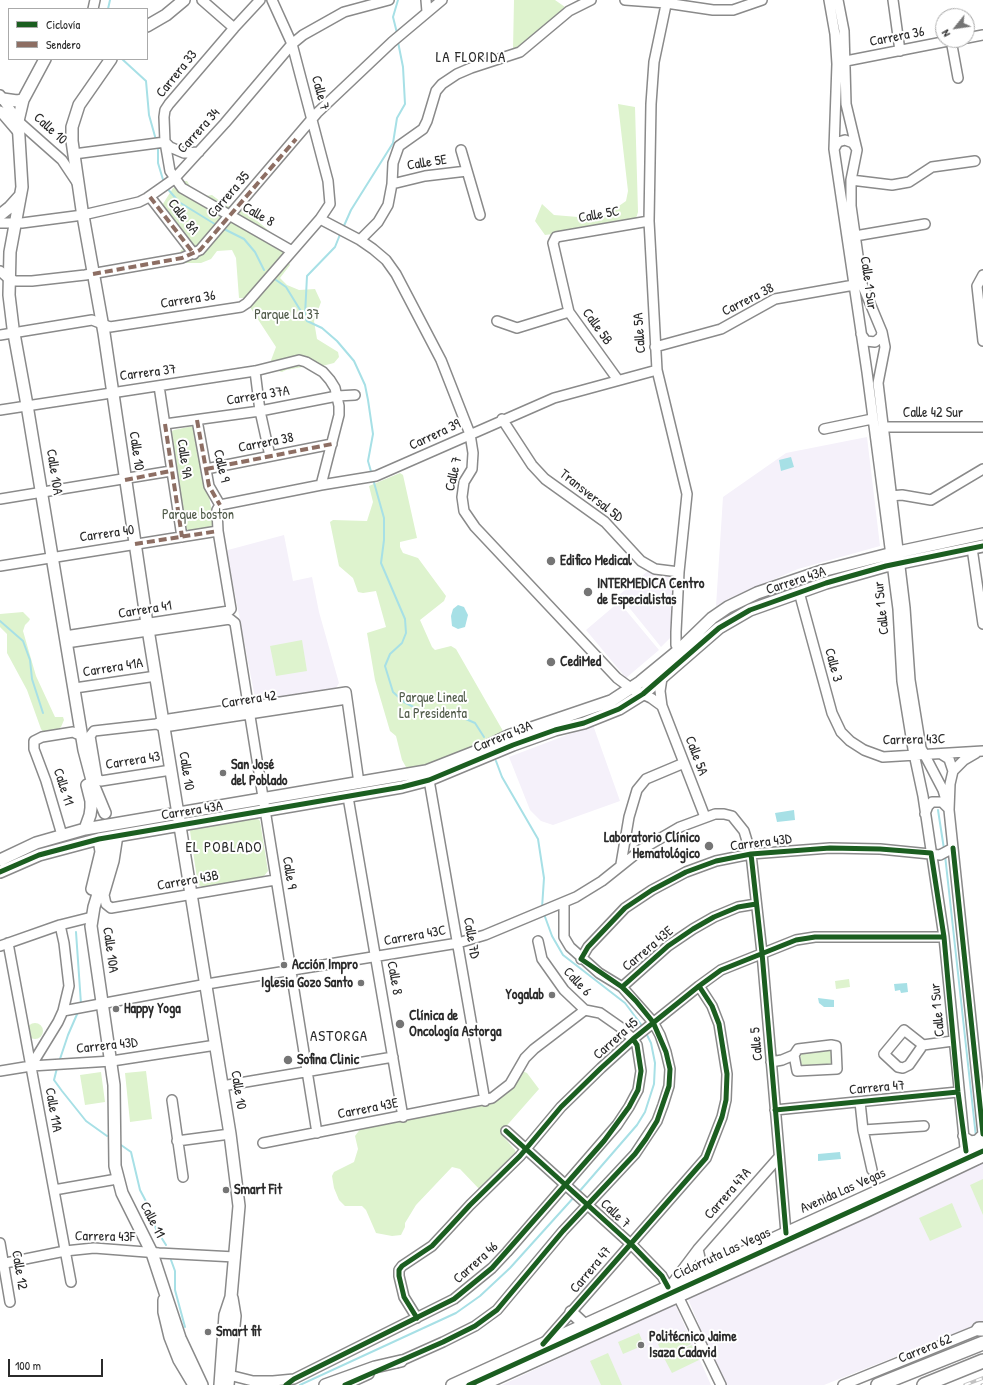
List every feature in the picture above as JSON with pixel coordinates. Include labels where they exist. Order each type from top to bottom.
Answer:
[{"type":"highway","name":"Carrera 62","points":[[878,1385],[983,1343]]},
{"type":"highway","points":[[924,1385],[983,1361]]},
{"type":"main road","points":[[148,25],[166,15],[184,0]]},
{"type":"main road","name":"Calle 10A","points":[[44,60],[23,100],[18,126],[22,178],[15,223],[4,274],[88,766],[105,813]]},
{"type":"main road","name":"Calle 10","points":[[107,61],[85,95],[74,116],[72,127],[74,154],[78,186],[102,323],[147,627],[156,676],[161,724],[171,770],[192,894],[230,1134],[239,1206],[231,1297],[225,1315],[220,1385]]},
{"type":"main road","points":[[1,97],[17,102],[23,100]]},
{"type":"main road","points":[[0,214],[10,208],[20,195]]},
{"type":"main road","name":"Carrera 43A","points":[[0,872],[39,855],[99,839],[348,797],[402,787],[429,780],[513,745],[605,715],[629,703],[643,694],[662,678],[712,618],[745,598],[797,579],[894,558],[983,534]]},
{"type":"main road","name":"Carrera 43A","points":[[0,860],[32,845],[85,829],[426,771],[477,751],[508,736],[603,704],[632,689],[742,614],[894,558],[983,546]]},
{"type":"main road","points":[[78,711],[77,734],[91,801],[90,815],[85,829]]},
{"type":"main road","points":[[90,922],[89,896],[101,852],[99,839]]},
{"type":"main road","name":"Calle 10A","points":[[110,844],[109,858],[90,922],[112,1061]]},
{"type":"main road","name":"Calle 11","points":[[112,1061],[116,1099],[114,1151],[117,1179],[127,1203],[146,1237],[163,1283],[180,1338],[202,1385]]},
{"type":"main road","name":"Avenida Las Vegas","points":[[452,1385],[983,1143]]},
{"type":"main road","name":"Avenida Las Vegas","points":[[482,1385],[981,1158]]},
{"type":"main road","points":[[163,1283],[164,1312],[170,1336],[179,1360],[194,1385]]},
{"type":"main road","points":[[228,1380],[235,1316],[231,1297]]},
{"type":"main road","points":[[571,1312],[585,1325]]},
{"type":"main road","points":[[325,1385],[345,1381],[400,1361]]},
{"type":"street","points":[[202,0],[234,28]]},
{"type":"street","name":"Carrera 33","points":[[158,143],[165,110],[169,104],[260,0]]},
{"type":"street","name":"Calle 7","points":[[272,0],[292,44],[297,60],[313,118],[330,197]]},
{"type":"street","name":"Carrera 34","points":[[0,223],[15,223],[83,215],[139,202],[150,197],[168,184],[199,152],[292,44],[312,28],[334,17],[353,9],[389,0]]},
{"type":"street","points":[[426,0],[427,12]]},
{"type":"street","points":[[427,12],[440,0]]},
{"type":"street","points":[[360,240],[384,214],[392,184],[393,163],[399,146],[423,129],[436,91],[442,84],[457,74],[471,68],[520,52],[574,8],[590,0]]},
{"type":"street","points":[[625,0],[666,2],[713,10],[733,10],[762,0]]},
{"type":"street","name":"Calle 1 Sur","points":[[829,0],[836,34],[837,64],[834,149],[872,420],[894,558],[905,608],[910,680],[918,755],[925,816],[944,937],[958,1092],[966,1151]]},
{"type":"street","name":"Calle 1 Sur","points":[[838,0],[844,31],[846,104],[857,150],[850,180],[851,206],[862,284],[882,332],[884,352],[878,383],[890,496],[894,558]]},
{"type":"street","points":[[893,0],[900,51]]},
{"type":"street","name":"Calle 5A","points":[[666,2],[654,62],[649,221],[657,370],[687,494],[679,572],[676,640],[682,654]]},
{"type":"street","name":"Carrera 35","points":[[4,274],[15,281],[32,281],[93,274],[182,258],[194,254],[200,250],[313,118],[402,32],[427,12]]},
{"type":"street","name":"Carrera 36","points":[[846,61],[935,44]]},
{"type":"street","points":[[953,48],[958,78]]},
{"type":"street","points":[[280,58],[288,56],[297,60]]},
{"type":"street","name":"Calle 10","points":[[1,97],[18,126]]},
{"type":"street","name":"Calle 10","points":[[0,111],[62,160],[78,186]]},
{"type":"street","points":[[834,149],[838,142],[846,140],[853,143],[857,150]]},
{"type":"street","points":[[74,154],[158,143],[184,153],[199,152]]},
{"type":"street","points":[[158,143],[170,171],[168,184]]},
{"type":"street","points":[[461,150],[480,215]]},
{"type":"street","points":[[850,180],[892,185],[909,182],[932,168],[975,161]]},
{"type":"street","name":"Calle 5E","points":[[392,184],[425,176],[467,171]]},
{"type":"street","name":"Calle 8","points":[[168,184],[192,195],[228,217],[292,251]]},
{"type":"street","name":"Calle 8A","points":[[150,197],[194,254]]},
{"type":"street","name":"Carrera 36","points":[[0,335],[92,320],[110,327],[241,307],[247,303],[320,219],[330,204],[330,197]]},
{"type":"street","name":"Calle 7","points":[[320,219],[373,248],[386,260],[396,274],[441,360],[470,434],[473,453],[472,469],[464,482],[462,497],[464,511],[475,527],[499,554],[617,678],[632,689],[643,694]]},
{"type":"street","name":"Calle 5C","points":[[554,240],[556,237],[649,221]]},
{"type":"street","points":[[855,236],[925,224]]},
{"type":"street","name":"Calle 5B","points":[[554,240],[553,243],[569,312],[618,380]]},
{"type":"street","points":[[983,275],[977,286],[983,341]]},
{"type":"street","name":"Carrera 38","points":[[655,348],[721,329],[775,299],[854,285]]},
{"type":"street","points":[[497,321],[517,328],[569,312]]},
{"type":"street","points":[[861,334],[866,341],[875,342],[881,336],[882,332]]},
{"type":"street","name":"Carrera 37","points":[[0,410],[112,392],[255,372],[299,360],[313,365],[323,372],[335,388],[337,396]]},
{"type":"street","name":"Carrera 39","points":[[220,505],[321,485],[374,477],[502,419],[554,398],[657,370]]},
{"type":"street","points":[[255,372],[260,411],[270,456]]},
{"type":"street","name":"Calle 9A","points":[[159,386],[182,537]]},
{"type":"street","name":"Carrera 37A","points":[[165,424],[260,411],[337,396],[355,395]]},
{"type":"street","points":[[321,485],[339,415],[337,396]]},
{"type":"street","name":"Transversal 5D","points":[[502,419],[536,470],[545,479],[605,522],[641,561],[655,568],[679,572]]},
{"type":"street","name":"Calle 9","points":[[197,420],[209,486],[220,505],[217,510],[218,532],[231,615],[249,711],[275,880],[308,1071],[317,1133]]},
{"type":"street","points":[[824,429],[872,420]]},
{"type":"street","name":"Calle 42 Sur","points":[[883,427],[983,427]]},
{"type":"street","name":"Carrera 38","points":[[206,469],[332,444]]},
{"type":"street","points":[[890,496],[902,494],[931,500],[983,469]]},
{"type":"street","points":[[0,499],[126,480],[171,471]]},
{"type":"street","name":"Carrera 40","points":[[0,566],[218,532]]},
{"type":"street","points":[[972,548],[983,624]]},
{"type":"street","name":"Calle 3","points":[[799,592],[832,713],[841,732],[850,741]]},
{"type":"street","name":"Carrera 41","points":[[66,640],[231,615]]},
{"type":"street","name":"Carrera 41A","points":[[75,688],[156,676]]},
{"type":"street","name":"Calle 5A","points":[[662,678],[660,691],[662,706],[705,817]]},
{"type":"street","points":[[643,694],[662,706]]},
{"type":"street","name":"Carrera 42","points":[[99,780],[97,778],[90,736],[94,731],[161,724],[346,695],[359,783]]},
{"type":"street","name":"Calle 11","points":[[62,835],[46,781],[34,749],[34,741],[42,737],[73,732],[77,734]]},
{"type":"street","name":"Carrera 43C","points":[[850,741],[864,750],[883,757],[981,752]]},
{"type":"street","points":[[941,754],[948,758],[953,771],[964,760],[981,752]]},
{"type":"street","name":"Calle 1 Sur","points":[[918,755],[934,772],[943,790],[949,810]]},
{"type":"street","points":[[621,864],[633,798],[636,790],[646,779],[684,763]]},
{"type":"street","name":"Carrera 43","points":[[99,780],[171,770]]},
{"type":"street","name":"Calle 1 Sur","points":[[953,771],[950,784],[949,810],[983,1134]]},
{"type":"street","name":"Calle 7D","points":[[429,780],[485,1101]]},
{"type":"street","name":"Calle 8","points":[[348,797],[403,1117]]},
{"type":"street","points":[[925,816],[928,806],[932,802],[942,802],[949,810]]},
{"type":"street","name":"Carrera 43C","points":[[63,1010],[206,984],[291,972],[458,943],[504,928],[560,905],[602,881],[621,864],[666,834],[705,817],[724,814],[732,816]]},
{"type":"street","name":"Calle 5","points":[[732,816],[744,831],[751,854],[762,953],[770,1062],[786,1233]]},
{"type":"street","name":"Carrera 43B","points":[[118,835],[114,861],[104,895],[106,904],[111,908],[275,880]]},
{"type":"street","name":"Carrera 43D","points":[[581,959],[588,947],[625,908],[652,890],[716,861],[751,854],[830,848],[880,849],[945,854],[953,848]]},
{"type":"street","name":"Carrera 43E","points":[[622,987],[668,946],[693,929],[732,909],[756,904]]},
{"type":"street","name":"Calle 6","points":[[560,905],[564,937],[570,948],[599,973],[622,987],[651,1024]]},
{"type":"street","points":[[4,944],[60,925],[90,922]]},
{"type":"street","points":[[31,1066],[63,1010],[69,986],[60,925]]},
{"type":"street","name":"Carrera 45","points":[[417,1318],[407,1303],[400,1283],[399,1270],[432,1246],[526,1149],[561,1107],[635,1038],[698,986],[721,970],[785,943],[815,937],[944,937]]},
{"type":"street","name":"Calle 6","points":[[538,941],[542,959],[546,967],[564,990],[585,1010],[600,1013],[635,1038]]},
{"type":"street","name":"Calle 11A","points":[[4,944],[31,1066],[71,1282]]},
{"type":"street","name":"Carrera 47","points":[[543,1344],[706,1158],[722,1117],[726,1100],[727,1074],[719,1024],[712,1006],[698,986]]},
{"type":"street","points":[[66,997],[75,1008]]},
{"type":"street","name":"Carrera 43E","points":[[263,1143],[485,1101],[492,1098],[510,1084],[525,1058],[534,1049],[585,1010]]},
{"type":"street","points":[[400,1361],[475,1326],[496,1310],[585,1202],[635,1154],[657,1121],[669,1086],[670,1069],[666,1052],[651,1024]]},
{"type":"street","name":"Carrera 46","points":[[228,1380],[290,1382],[378,1336],[454,1299],[492,1268],[617,1125],[629,1107],[638,1090],[641,1071],[635,1038]]},
{"type":"street","points":[[923,1045],[953,1041]]},
{"type":"street","name":"Carrera 43D","points":[[0,1071],[31,1066],[112,1061],[216,1045]]},
{"type":"street","points":[[770,1062],[782,1060],[794,1055],[798,1049],[831,1045],[836,1046],[839,1067],[836,1070],[798,1072],[796,1070],[794,1055]]},
{"type":"street","points":[[222,1086],[393,1057]]},
{"type":"street","name":"Carrera 47","points":[[775,1110],[958,1092]]},
{"type":"street","points":[[172,1100],[182,1177]]},
{"type":"street","points":[[860,1102],[863,1130],[872,1170]]},
{"type":"street","points":[[863,1130],[924,1126]]},
{"type":"street","name":"Calle 7","points":[[506,1131],[630,1243],[670,1286]]},
{"type":"street","points":[[178,1141],[230,1134]]},
{"type":"street","points":[[963,1136],[971,1141],[976,1140],[983,1134]]},
{"type":"street","points":[[966,1151],[981,1158]]},
{"type":"street","name":"Carrera 47A","points":[[670,1286],[698,1249],[779,1157]]},
{"type":"street","points":[[54,1190],[117,1179]]},
{"type":"street","name":"Calle 12","points":[[0,1243],[2,1264],[10,1302]]},
{"type":"street","name":"Carrera 43F","points":[[2,1264],[65,1251],[94,1248],[152,1253],[235,1257]]},
{"type":"street","points":[[698,1249],[699,1258],[709,1268]]},
{"type":"street","points":[[678,1296],[721,1385]]},
{"type":"street","points":[[843,1385],[982,1329]]},
{"type":"shaded area","points":[[867,437],[880,546],[798,569],[728,599],[716,606],[723,497],[786,453]]},
{"type":"shaded area","points":[[284,535],[293,581],[312,577],[319,612],[339,683],[334,691],[256,703],[227,553],[228,550]]},
{"type":"shaded area","points":[[648,571],[676,575],[673,635],[661,647],[619,595]]},
{"type":"shaded area","points":[[619,602],[659,650],[626,678],[586,630]]},
{"type":"shaded area","points":[[593,725],[620,801],[553,825],[541,821],[530,810],[509,757]]},
{"type":"shaded area","points":[[983,1163],[983,1322],[824,1385],[727,1385],[715,1363],[688,1299]]},
{"type":"shaded area","name":"Politécnico Jaime Isaza Cadavid","points":[[675,1304],[711,1385],[502,1385]]},
{"type":"green space","points":[[514,0],[555,0],[565,7],[526,44],[513,50]]},
{"type":"green space","points":[[618,104],[635,107],[638,212],[636,219],[617,225],[545,235],[535,221],[542,204],[554,215],[578,217],[606,215],[626,201],[628,191]]},
{"type":"green space","name":"Parque La 37","points":[[183,181],[187,181],[193,191],[206,196],[212,195],[225,205],[247,212],[283,243],[283,250],[290,265],[280,278],[287,285],[299,290],[315,289],[321,302],[314,321],[317,339],[338,352],[339,357],[334,363],[322,366],[313,365],[282,372],[274,370],[270,363],[276,347],[244,298],[239,298],[236,258],[232,250],[217,251],[211,259],[201,263],[183,263],[179,255],[181,250],[187,248],[161,207],[173,188]]},
{"type":"green space","name":"Parque boston","points":[[193,426],[195,427],[215,527],[189,532],[184,524],[170,432]]},
{"type":"green space","name":"Parque Lineal La Presidenta","points":[[400,473],[403,475],[417,538],[400,542],[400,547],[403,553],[418,558],[446,596],[444,601],[420,620],[432,647],[435,650],[451,646],[456,649],[503,731],[496,737],[432,764],[412,769],[406,767],[402,760],[396,736],[390,731],[375,680],[367,633],[386,627],[376,591],[363,593],[358,592],[353,578],[339,566],[330,522],[333,520],[367,521],[373,502],[369,486]]},
{"type":"green space","points":[[23,612],[30,619],[25,625],[23,631],[36,676],[55,717],[63,717],[64,720],[61,727],[54,732],[44,733],[41,729],[27,690],[7,653],[7,634],[0,627],[0,614]]},
{"type":"green space","points":[[302,640],[307,671],[276,676],[270,646]]},
{"type":"green space","points":[[256,817],[260,821],[268,871],[264,876],[203,887],[198,885],[190,831],[194,827]]},
{"type":"green space","points":[[849,979],[850,987],[836,989],[835,981]]},
{"type":"green space","points":[[35,1023],[41,1025],[43,1031],[41,1037],[35,1039],[29,1037],[27,1031],[29,1025]]},
{"type":"green space","points":[[833,1050],[834,1066],[802,1069],[800,1053]]},
{"type":"green space","points":[[146,1071],[152,1119],[130,1122],[125,1073]]},
{"type":"green space","points":[[522,1071],[527,1073],[539,1089],[502,1131],[502,1135],[515,1150],[516,1155],[482,1192],[460,1169],[452,1167],[416,1205],[405,1223],[405,1227],[401,1235],[392,1236],[376,1233],[366,1210],[362,1206],[345,1206],[339,1200],[334,1188],[332,1176],[334,1172],[354,1162],[358,1149],[355,1136],[361,1128],[479,1105]]},
{"type":"green space","points":[[101,1072],[105,1102],[85,1105],[80,1075]]},
{"type":"green space","points":[[983,1179],[983,1215],[970,1185]]},
{"type":"green space","points":[[952,1203],[962,1227],[930,1241],[919,1218]]},
{"type":"green space","points":[[685,1331],[691,1344],[664,1357],[658,1344]]},
{"type":"green space","points":[[639,1333],[644,1345],[623,1354],[618,1342]]},
{"type":"green space","points":[[692,1345],[699,1360],[672,1373],[664,1358]]},
{"type":"green space","points":[[608,1353],[622,1385],[601,1385],[590,1361]]},
{"type":"water","points":[[791,457],[794,467],[781,471],[779,460]]},
{"type":"water","points":[[458,605],[464,607],[468,615],[465,627],[458,629],[452,626],[451,616],[453,609]]},
{"type":"water","points":[[794,810],[795,820],[777,822],[775,813]]},
{"type":"water","points":[[907,983],[908,992],[901,993],[900,990],[895,991],[894,984]]},
{"type":"water","points":[[818,998],[834,1000],[834,1007],[824,1007],[819,1003]]},
{"type":"water","points":[[840,1152],[841,1159],[818,1161],[818,1154]]},
{"type":"waterway","points":[[108,8],[110,0]]},
{"type":"waterway","points":[[397,33],[393,17],[398,0]]},
{"type":"waterway","points":[[343,228],[351,210],[393,143],[397,118],[405,104],[403,67],[398,42]]},
{"type":"waterway","points":[[123,60],[146,81],[149,115],[156,140]]},
{"type":"waterway","points":[[158,146],[158,163],[164,183]]},
{"type":"waterway","points":[[166,187],[179,202],[218,226]]},
{"type":"waterway","points":[[222,228],[244,239],[255,252],[264,270]]},
{"type":"waterway","points":[[305,315],[307,276],[335,247],[341,232]]},
{"type":"waterway","points":[[276,280],[286,287],[307,321],[322,328],[337,341],[354,361],[365,385],[368,400],[373,434],[368,461],[372,475]]},
{"type":"waterway","points":[[373,479],[384,518],[384,540],[381,563],[405,619],[406,633],[402,643],[390,654],[385,666],[393,692],[404,702],[421,711],[459,716],[475,723],[484,737]]},
{"type":"waterway","points":[[0,621],[23,641],[30,660],[32,679],[43,713]]},
{"type":"waterway","points":[[496,761],[502,777],[538,839],[544,878],[542,908]]},
{"type":"waterway","points":[[938,810],[944,849]]},
{"type":"waterway","points":[[945,855],[976,1137]]},
{"type":"waterway","points":[[544,914],[552,936],[563,955],[625,1003],[643,1027]]},
{"type":"waterway","points":[[76,932],[81,1004]]},
{"type":"waterway","points":[[59,1062],[78,1012]]},
{"type":"waterway","points":[[578,1193],[637,1125],[645,1112],[654,1084],[655,1063],[651,1043],[646,1033]]},
{"type":"waterway","points":[[57,1068],[54,1080],[62,1091],[86,1121],[107,1136]]},
{"type":"waterway","points":[[121,1145],[131,1152],[140,1190],[150,1209],[156,1229],[166,1245]]},
{"type":"waterway","points":[[300,1385],[456,1313],[480,1296],[510,1268],[575,1196]]},
{"type":"waterway","points":[[171,1260],[175,1271],[175,1290],[185,1327]]},
{"type":"railway","points":[[965,1385],[983,1378]]},
{"type":"marked path","points":[[93,274],[182,258],[200,250],[296,139]]},
{"type":"marked path","points":[[150,197],[194,254]]},
{"type":"marked path","points":[[197,420],[209,486],[220,505]]},
{"type":"marked path","points":[[165,424],[182,537]]},
{"type":"marked path","points":[[206,469],[332,444]]},
{"type":"marked path","points":[[125,480],[171,471]]},
{"type":"marked path","points":[[135,544],[218,531]]},
{"type":"cycle path","points":[[0,872],[39,855],[99,839],[402,787],[429,780],[513,745],[555,730],[584,723],[619,709],[643,694],[719,628],[750,610],[826,583],[886,566],[983,546]]},
{"type":"cycle path","points":[[345,1385],[443,1342],[475,1326],[497,1310],[563,1231],[635,1154],[646,1139],[657,1121],[669,1086],[670,1069],[666,1052],[653,1022],[636,1001],[622,987],[581,959],[588,947],[625,908],[652,890],[686,872],[716,861],[751,854],[830,848],[880,849],[931,853],[944,937],[958,1092],[966,1151]]},
{"type":"cycle path","points":[[953,848],[983,1134]]},
{"type":"cycle path","points":[[751,854],[762,953],[786,1233]]},
{"type":"cycle path","points":[[622,987],[668,946],[693,929],[714,917],[738,907],[756,904]]},
{"type":"cycle path","points":[[417,1318],[404,1297],[399,1276],[399,1270],[402,1266],[432,1246],[470,1205],[520,1156],[561,1107],[601,1068],[633,1039],[721,970],[796,940],[815,937],[944,937]]},
{"type":"cycle path","points":[[543,1344],[706,1158],[722,1117],[726,1100],[727,1074],[719,1024],[712,1006],[699,986]]},
{"type":"cycle path","points":[[286,1385],[294,1379],[454,1299],[492,1268],[604,1141],[629,1107],[638,1090],[641,1071],[637,1045],[633,1039]]},
{"type":"cycle path","points":[[775,1110],[958,1092]]},
{"type":"cycle path","points":[[506,1131],[633,1246],[662,1276],[668,1287]]},
{"type":"cycle path","name":"Ciclorruta Las Vegas","points":[[469,1385],[983,1151]]},
{"type":"place","name":"Edifico Medical","points":[[551,561]]},
{"type":"place","name":"INTERMEDICA Centro de Especialistas","points":[[588,592]]},
{"type":"place","name":"CediMed","points":[[551,662]]},
{"type":"place","name":"San José del Poblado","points":[[223,773]]},
{"type":"place","name":"Laboratorio Clínico Hematológico","points":[[709,846]]},
{"type":"place","name":"Acción Impro","points":[[284,965]]},
{"type":"place","name":"Iglesia Gozo Santo","points":[[361,983]]},
{"type":"place","name":"Yogalab","points":[[552,995]]},
{"type":"place","name":"Happy Yoga","points":[[116,1009]]},
{"type":"place","name":"Clínica de Oncología Astorga","points":[[400,1024]]},
{"type":"place","name":"Sofina Clinic","points":[[288,1060]]},
{"type":"place","name":"Smart Fit","points":[[226,1190]]},
{"type":"place","name":"Smart fit","points":[[208,1332]]},
{"type":"place","name":"Politécnico Jaime Isaza Cadavid","points":[[641,1345]]},
{"type":"district","name":"LA FLORIDA","points":[[471,58]]},
{"type":"district","name":"EL POBLADO","points":[[224,848]]},
{"type":"district","name":"ASTORGA","points":[[339,1037]]}]
